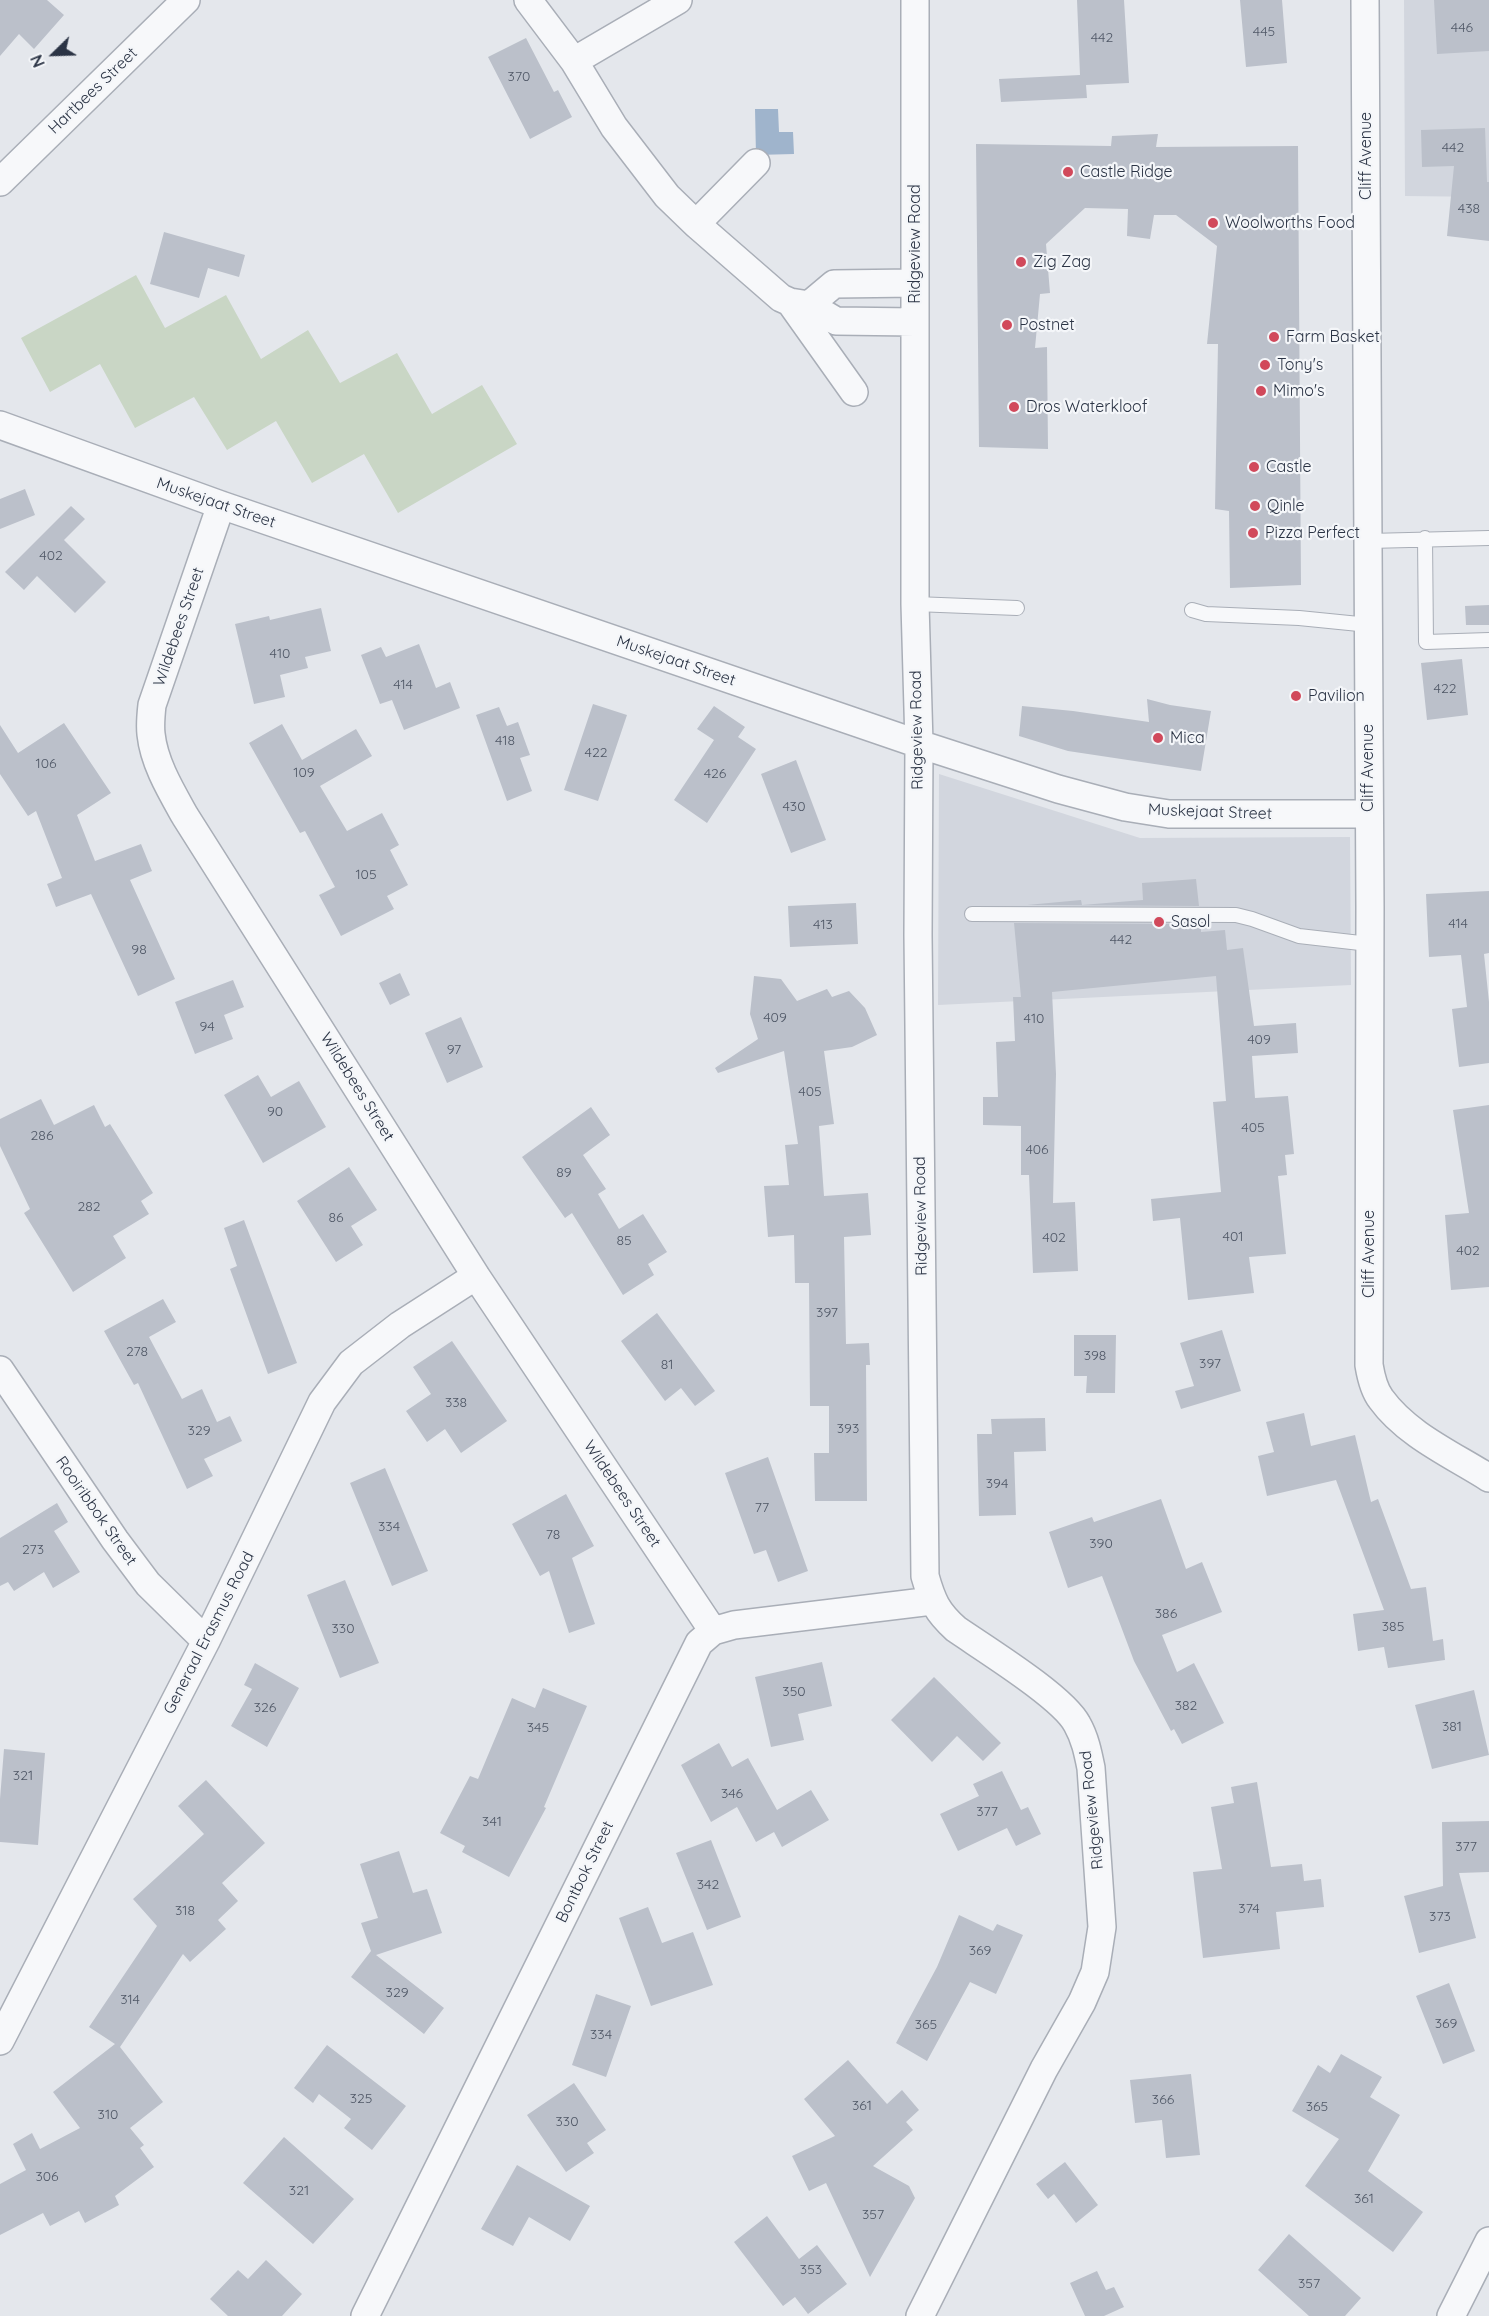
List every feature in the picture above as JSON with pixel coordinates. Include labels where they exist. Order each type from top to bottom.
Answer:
[{"type":"street","name":"Hartbees Street","points":[[0,182],[186,0]]},
{"type":"street","points":[[528,0],[574,61],[614,127],[667,196],[781,298],[836,321],[915,322]]},
{"type":"street","points":[[574,61],[678,0]]},
{"type":"street","name":"Ridgeview Road","points":[[915,0],[915,604],[925,1576],[932,1600],[941,1616],[1059,1703],[1076,1722],[1086,1745],[1091,1768],[1102,1927],[1095,1972],[1082,2002],[1044,2069],[920,2316]]},
{"type":"street","name":"Cliff Avenue","points":[[1365,0],[1369,541],[1369,1365],[1372,1381],[1380,1398],[1412,1430],[1489,1478]]},
{"type":"street","points":[[696,224],[756,163]]},
{"type":"street","points":[[800,304],[834,284],[915,283]]},
{"type":"street","points":[[800,304],[854,392]]},
{"type":"street","name":"Muskejaat Street","points":[[0,425],[221,505],[918,744],[1059,789],[1125,807],[1169,814],[1368,814]]},
{"type":"street","name":"Wildebees Street","points":[[221,505],[152,705],[151,733],[158,761],[185,816],[477,1276],[713,1631]]},
{"type":"street","name":"Generaal Erasmus Road","points":[[0,2041],[206,1641],[322,1402],[351,1363],[400,1325],[477,1276]]},
{"type":"street","name":"Rooiribbok Street","points":[[0,1370],[148,1584],[206,1641]]},
{"type":"street","points":[[713,1631],[734,1625],[932,1600]]},
{"type":"street","name":"Bontbok Street","points":[[365,2316],[690,1658],[699,1643],[713,1631]]},
{"type":"street","points":[[1451,2316],[1489,2241]]},
{"type":"lane","points":[[1425,538],[1426,642],[1489,640]]},
{"type":"lane","points":[[1369,541],[1489,538]]},
{"type":"lane","points":[[915,604],[1017,608]]},
{"type":"lane","points":[[1192,610],[1206,614],[1299,618],[1369,625]]},
{"type":"lane","points":[[972,914],[1236,915],[1299,936],[1369,944]]},
{"type":"shaded area","points":[[1404,0],[1489,0],[1489,197],[1405,196]]},
{"type":"shaded area","points":[[939,774],[1140,838],[1350,837],[1351,985],[938,1005]]},
{"type":"green space","points":[[136,275],[165,328],[226,295],[261,359],[308,330],[340,383],[397,353],[432,414],[482,385],[517,444],[398,513],[364,454],[312,483],[276,421],[227,450],[194,397],[135,428],[100,364],[50,392],[21,338]]},
{"type":"water","points":[[755,109],[778,109],[779,132],[793,132],[794,154],[756,155]]},
{"type":"building","points":[[0,0],[47,0],[64,15],[34,49],[19,34],[0,56]]},
{"type":"building","points":[[1077,0],[1124,0],[1129,83],[1086,85],[1087,98],[1001,102],[999,79],[1080,75]]},
{"type":"building","points":[[1240,0],[1282,0],[1287,63],[1246,67]]},
{"type":"building","points":[[1434,0],[1489,0],[1489,51],[1437,54]]},
{"type":"building","points":[[526,38],[554,92],[558,90],[572,117],[530,139],[488,57]]},
{"type":"building","points":[[1485,128],[1487,182],[1489,182],[1489,241],[1447,236],[1454,166],[1422,167],[1421,130]]},
{"type":"building","points":[[1158,134],[1156,147],[1298,146],[1301,585],[1230,588],[1229,511],[1215,509],[1218,344],[1207,344],[1217,246],[1176,215],[1154,215],[1150,239],[1127,236],[1128,209],[1085,208],[1046,244],[1050,293],[1040,294],[1035,348],[1047,347],[1048,449],[979,447],[976,144],[1111,146],[1112,136]]},
{"type":"building","points":[[164,232],[245,255],[239,277],[208,268],[199,298],[150,284]]},
{"type":"building","points":[[25,489],[35,515],[0,529],[0,499]]},
{"type":"building","points":[[71,506],[85,519],[64,540],[106,582],[75,613],[37,576],[24,590],[5,572]]},
{"type":"building","points":[[1489,605],[1489,625],[1466,625],[1465,606]]},
{"type":"building","points":[[321,608],[331,651],[305,657],[308,668],[280,675],[285,697],[254,704],[235,624],[269,616],[270,620]]},
{"type":"building","points":[[419,644],[436,688],[450,682],[460,708],[404,730],[392,700],[380,704],[361,655],[381,647],[386,657]]},
{"type":"building","points":[[1462,659],[1468,715],[1427,720],[1421,663]]},
{"type":"building","points":[[1147,699],[1211,711],[1201,771],[1068,751],[1019,736],[1022,706],[1149,722]]},
{"type":"building","points":[[593,704],[627,715],[598,801],[564,790]]},
{"type":"building","points":[[714,706],[745,727],[738,737],[756,749],[707,823],[674,800],[714,740],[697,729]]},
{"type":"building","points":[[499,707],[507,726],[518,722],[530,755],[520,758],[532,791],[507,801],[476,715]]},
{"type":"building","points":[[64,723],[111,793],[77,815],[95,861],[141,844],[152,871],[130,880],[175,979],[138,996],[91,894],[56,907],[47,884],[62,878],[36,811],[28,816],[0,774],[0,725],[18,753]]},
{"type":"building","points":[[282,724],[302,760],[356,729],[372,756],[320,786],[347,831],[382,813],[399,845],[390,850],[408,885],[387,896],[394,909],[341,936],[319,895],[335,887],[305,831],[300,833],[249,743]]},
{"type":"building","points":[[796,760],[826,840],[791,853],[761,774]]},
{"type":"building","points":[[1196,879],[1199,906],[1027,905],[1081,900],[1082,905],[1143,900],[1142,883]]},
{"type":"building","points":[[1489,891],[1489,953],[1484,954],[1489,1002],[1489,1063],[1459,1067],[1452,1009],[1467,1007],[1461,955],[1429,957],[1426,894]]},
{"type":"building","points":[[856,903],[858,944],[790,947],[788,906]]},
{"type":"building","points":[[1014,923],[1201,924],[1201,932],[1225,930],[1227,950],[1243,948],[1254,1026],[1296,1023],[1298,1053],[1252,1056],[1255,1098],[1288,1096],[1294,1154],[1285,1155],[1287,1175],[1278,1176],[1286,1254],[1249,1257],[1254,1293],[1188,1300],[1180,1218],[1153,1221],[1151,1199],[1221,1192],[1213,1102],[1226,1101],[1216,976],[1052,992],[1056,1074],[1053,1203],[1075,1202],[1078,1271],[1033,1273],[1029,1175],[1021,1175],[1021,1126],[983,1125],[983,1097],[998,1097],[996,1042],[1015,1041],[1013,997],[1021,997]]},
{"type":"building","points":[[400,973],[410,995],[390,1005],[379,983]]},
{"type":"building","points":[[754,976],[781,979],[797,1001],[827,989],[832,997],[849,991],[865,1008],[877,1035],[852,1047],[824,1051],[834,1124],[819,1126],[824,1196],[868,1193],[871,1235],[844,1237],[846,1344],[869,1343],[870,1365],[866,1365],[867,1501],[815,1501],[814,1453],[829,1453],[829,1406],[810,1406],[809,1283],[795,1283],[794,1235],[768,1237],[764,1186],[789,1185],[785,1145],[798,1144],[784,1051],[718,1073],[715,1068],[758,1039],[750,1014]]},
{"type":"building","points":[[233,980],[244,1007],[224,1015],[233,1039],[195,1054],[175,1002]]},
{"type":"building","points":[[461,1017],[483,1067],[447,1083],[425,1033]]},
{"type":"building","points":[[258,1075],[271,1097],[299,1081],[326,1127],[263,1163],[224,1095]]},
{"type":"building","points":[[41,1099],[54,1125],[94,1105],[105,1127],[110,1124],[153,1193],[141,1201],[149,1214],[113,1236],[126,1258],[73,1292],[24,1213],[30,1209],[0,1146],[0,1119]]},
{"type":"building","points":[[1489,1105],[1489,1287],[1451,1290],[1445,1215],[1469,1213],[1453,1110]]},
{"type":"building","points":[[591,1107],[610,1135],[583,1155],[606,1189],[598,1194],[619,1229],[643,1214],[667,1252],[648,1264],[654,1275],[623,1295],[572,1213],[565,1218],[522,1157]]},
{"type":"building","points":[[349,1167],[377,1210],[351,1226],[363,1245],[336,1262],[297,1201]]},
{"type":"building","points":[[244,1220],[297,1363],[268,1374],[230,1269],[237,1266],[224,1228]]},
{"type":"building","points":[[163,1299],[176,1322],[149,1337],[182,1399],[202,1389],[217,1422],[230,1416],[242,1441],[204,1459],[213,1476],[187,1489],[138,1383],[134,1385],[104,1331]]},
{"type":"building","points":[[657,1313],[715,1391],[695,1406],[681,1388],[665,1401],[621,1341]]},
{"type":"building","points":[[1222,1330],[1241,1391],[1181,1409],[1175,1391],[1194,1386],[1180,1343]]},
{"type":"building","points":[[1074,1335],[1116,1335],[1115,1393],[1086,1393],[1087,1376],[1074,1376]]},
{"type":"building","points":[[452,1341],[507,1421],[461,1453],[445,1429],[427,1442],[406,1411],[431,1394],[413,1367]]},
{"type":"building","points":[[1304,1413],[1311,1446],[1355,1435],[1371,1502],[1378,1499],[1411,1589],[1426,1587],[1433,1641],[1443,1639],[1445,1660],[1388,1668],[1384,1647],[1358,1651],[1353,1614],[1384,1610],[1336,1480],[1267,1496],[1258,1456],[1274,1452],[1266,1422]]},
{"type":"building","points":[[1045,1418],[1046,1451],[1014,1452],[1016,1515],[979,1516],[977,1434],[992,1434],[991,1419]]},
{"type":"building","points":[[768,1457],[808,1571],[778,1582],[766,1550],[754,1554],[725,1473]]},
{"type":"building","points":[[385,1468],[428,1571],[392,1586],[350,1483]]},
{"type":"building","points":[[566,1494],[594,1546],[572,1558],[595,1624],[569,1633],[549,1571],[540,1576],[512,1524]]},
{"type":"building","points":[[1161,1499],[1186,1569],[1202,1562],[1222,1612],[1162,1635],[1177,1672],[1194,1663],[1224,1723],[1182,1744],[1174,1729],[1171,1731],[1134,1661],[1102,1576],[1068,1588],[1049,1532],[1092,1517],[1094,1522]]},
{"type":"building","points":[[57,1503],[68,1522],[54,1531],[80,1572],[53,1588],[44,1572],[14,1591],[8,1582],[0,1586],[0,1538]]},
{"type":"building","points":[[345,1580],[379,1663],[340,1678],[307,1595]]},
{"type":"building","points":[[822,1662],[832,1706],[798,1714],[804,1740],[771,1747],[755,1677]]},
{"type":"building","points":[[255,1663],[299,1688],[267,1747],[231,1726],[252,1689],[244,1685]]},
{"type":"building","points":[[934,1677],[1001,1743],[983,1761],[957,1736],[932,1762],[891,1720]]},
{"type":"building","points":[[543,1688],[587,1706],[544,1807],[546,1808],[509,1877],[462,1852],[465,1846],[440,1833],[470,1776],[478,1779],[512,1698],[535,1708]]},
{"type":"building","points":[[1474,1690],[1489,1755],[1432,1769],[1415,1705]]},
{"type":"building","points":[[719,1743],[732,1767],[748,1758],[777,1810],[811,1790],[829,1820],[782,1847],[774,1832],[756,1842],[737,1807],[711,1822],[681,1765]]},
{"type":"building","points":[[4,1749],[45,1753],[38,1845],[0,1842],[0,1799]]},
{"type":"building","points":[[1002,1771],[1021,1810],[1028,1807],[1041,1834],[1016,1846],[1007,1828],[958,1851],[940,1814],[979,1796],[973,1784]]},
{"type":"building","points":[[206,1780],[265,1843],[222,1883],[238,1901],[218,1920],[226,1929],[190,1962],[183,1954],[120,2047],[163,2102],[130,2128],[144,2145],[140,2148],[154,2167],[115,2196],[119,2205],[85,2223],[79,2211],[50,2226],[43,2213],[0,2235],[0,2184],[26,2170],[13,2144],[32,2133],[40,2149],[80,2128],[53,2092],[115,2044],[89,2027],[157,1926],[133,1899],[204,1834],[178,1806]]},
{"type":"building","points":[[1257,1782],[1271,1867],[1302,1864],[1304,1881],[1321,1879],[1324,1907],[1276,1912],[1280,1949],[1203,1958],[1193,1872],[1222,1869],[1211,1807],[1234,1803],[1231,1787]]},
{"type":"building","points":[[1489,1821],[1489,1872],[1459,1873],[1476,1938],[1419,1953],[1404,1896],[1443,1886],[1442,1822]]},
{"type":"building","points":[[711,1840],[741,1917],[707,1930],[676,1853]]},
{"type":"building","points":[[399,1851],[413,1893],[427,1889],[442,1933],[376,1955],[444,2008],[424,2034],[351,1977],[371,1951],[361,1923],[378,1918],[360,1864]]},
{"type":"building","points":[[648,1907],[662,1943],[693,1932],[713,1985],[651,2006],[619,1918]]},
{"type":"building","points":[[959,1915],[993,1931],[997,1924],[1023,1935],[996,1994],[970,1982],[927,2061],[896,2043],[937,1967]]},
{"type":"building","points":[[1449,1983],[1475,2051],[1443,2064],[1416,1996]]},
{"type":"building","points":[[596,1994],[631,2006],[606,2077],[572,2065]]},
{"type":"building","points":[[327,2045],[406,2106],[372,2150],[344,2128],[351,2119],[319,2094],[313,2103],[294,2088]]},
{"type":"building","points":[[1341,2054],[1382,2077],[1370,2097],[1400,2115],[1368,2171],[1423,2212],[1393,2252],[1305,2186],[1339,2139],[1292,2111],[1318,2065],[1330,2073]]},
{"type":"building","points":[[848,2060],[887,2104],[902,2090],[919,2110],[906,2122],[913,2130],[873,2166],[909,2186],[915,2198],[870,2277],[826,2183],[809,2191],[792,2156],[835,2136],[804,2099]]},
{"type":"building","points":[[1191,2074],[1200,2155],[1166,2158],[1162,2120],[1135,2123],[1130,2080]]},
{"type":"building","points":[[574,2083],[606,2130],[587,2143],[594,2153],[566,2172],[527,2115]]},
{"type":"building","points":[[284,2137],[354,2199],[313,2244],[243,2183]]},
{"type":"building","points":[[1065,2162],[1098,2205],[1076,2223],[1054,2194],[1048,2199],[1036,2184]]},
{"type":"building","points":[[517,2165],[590,2206],[570,2241],[529,2217],[513,2246],[481,2229]]},
{"type":"building","points":[[767,2216],[799,2259],[817,2245],[847,2284],[808,2314],[795,2297],[783,2306],[734,2242]]},
{"type":"building","points":[[1289,2234],[1361,2298],[1345,2316],[1309,2316],[1258,2270]]},
{"type":"building","points":[[266,2260],[302,2294],[282,2316],[228,2316],[210,2299],[238,2270],[248,2279]]},
{"type":"building","points":[[1097,2271],[1106,2290],[1114,2287],[1124,2307],[1104,2316],[1085,2316],[1070,2283]]},
{"type":"place","name":"Castle Ridge","points":[[1068,172]]},
{"type":"place","name":"Woolworths Food","points":[[1213,223]]},
{"type":"place","name":"Zig Zag","points":[[1021,262]]},
{"type":"place","name":"Postnet","points":[[1007,325]]},
{"type":"place","name":"Farm Basket","points":[[1274,337]]},
{"type":"place","name":"Tony's","points":[[1265,365]]},
{"type":"place","name":"Mimo's","points":[[1261,391]]},
{"type":"place","name":"Dros Waterkloof","points":[[1014,407]]},
{"type":"place","name":"Castle","points":[[1254,467]]},
{"type":"place","name":"Qinle","points":[[1255,506]]},
{"type":"place","name":"Pizza Perfect","points":[[1253,533]]},
{"type":"place","name":"Pavilion","points":[[1296,696]]},
{"type":"place","name":"Mica","points":[[1158,738]]},
{"type":"place","name":"Sasol","points":[[1159,922]]}]
